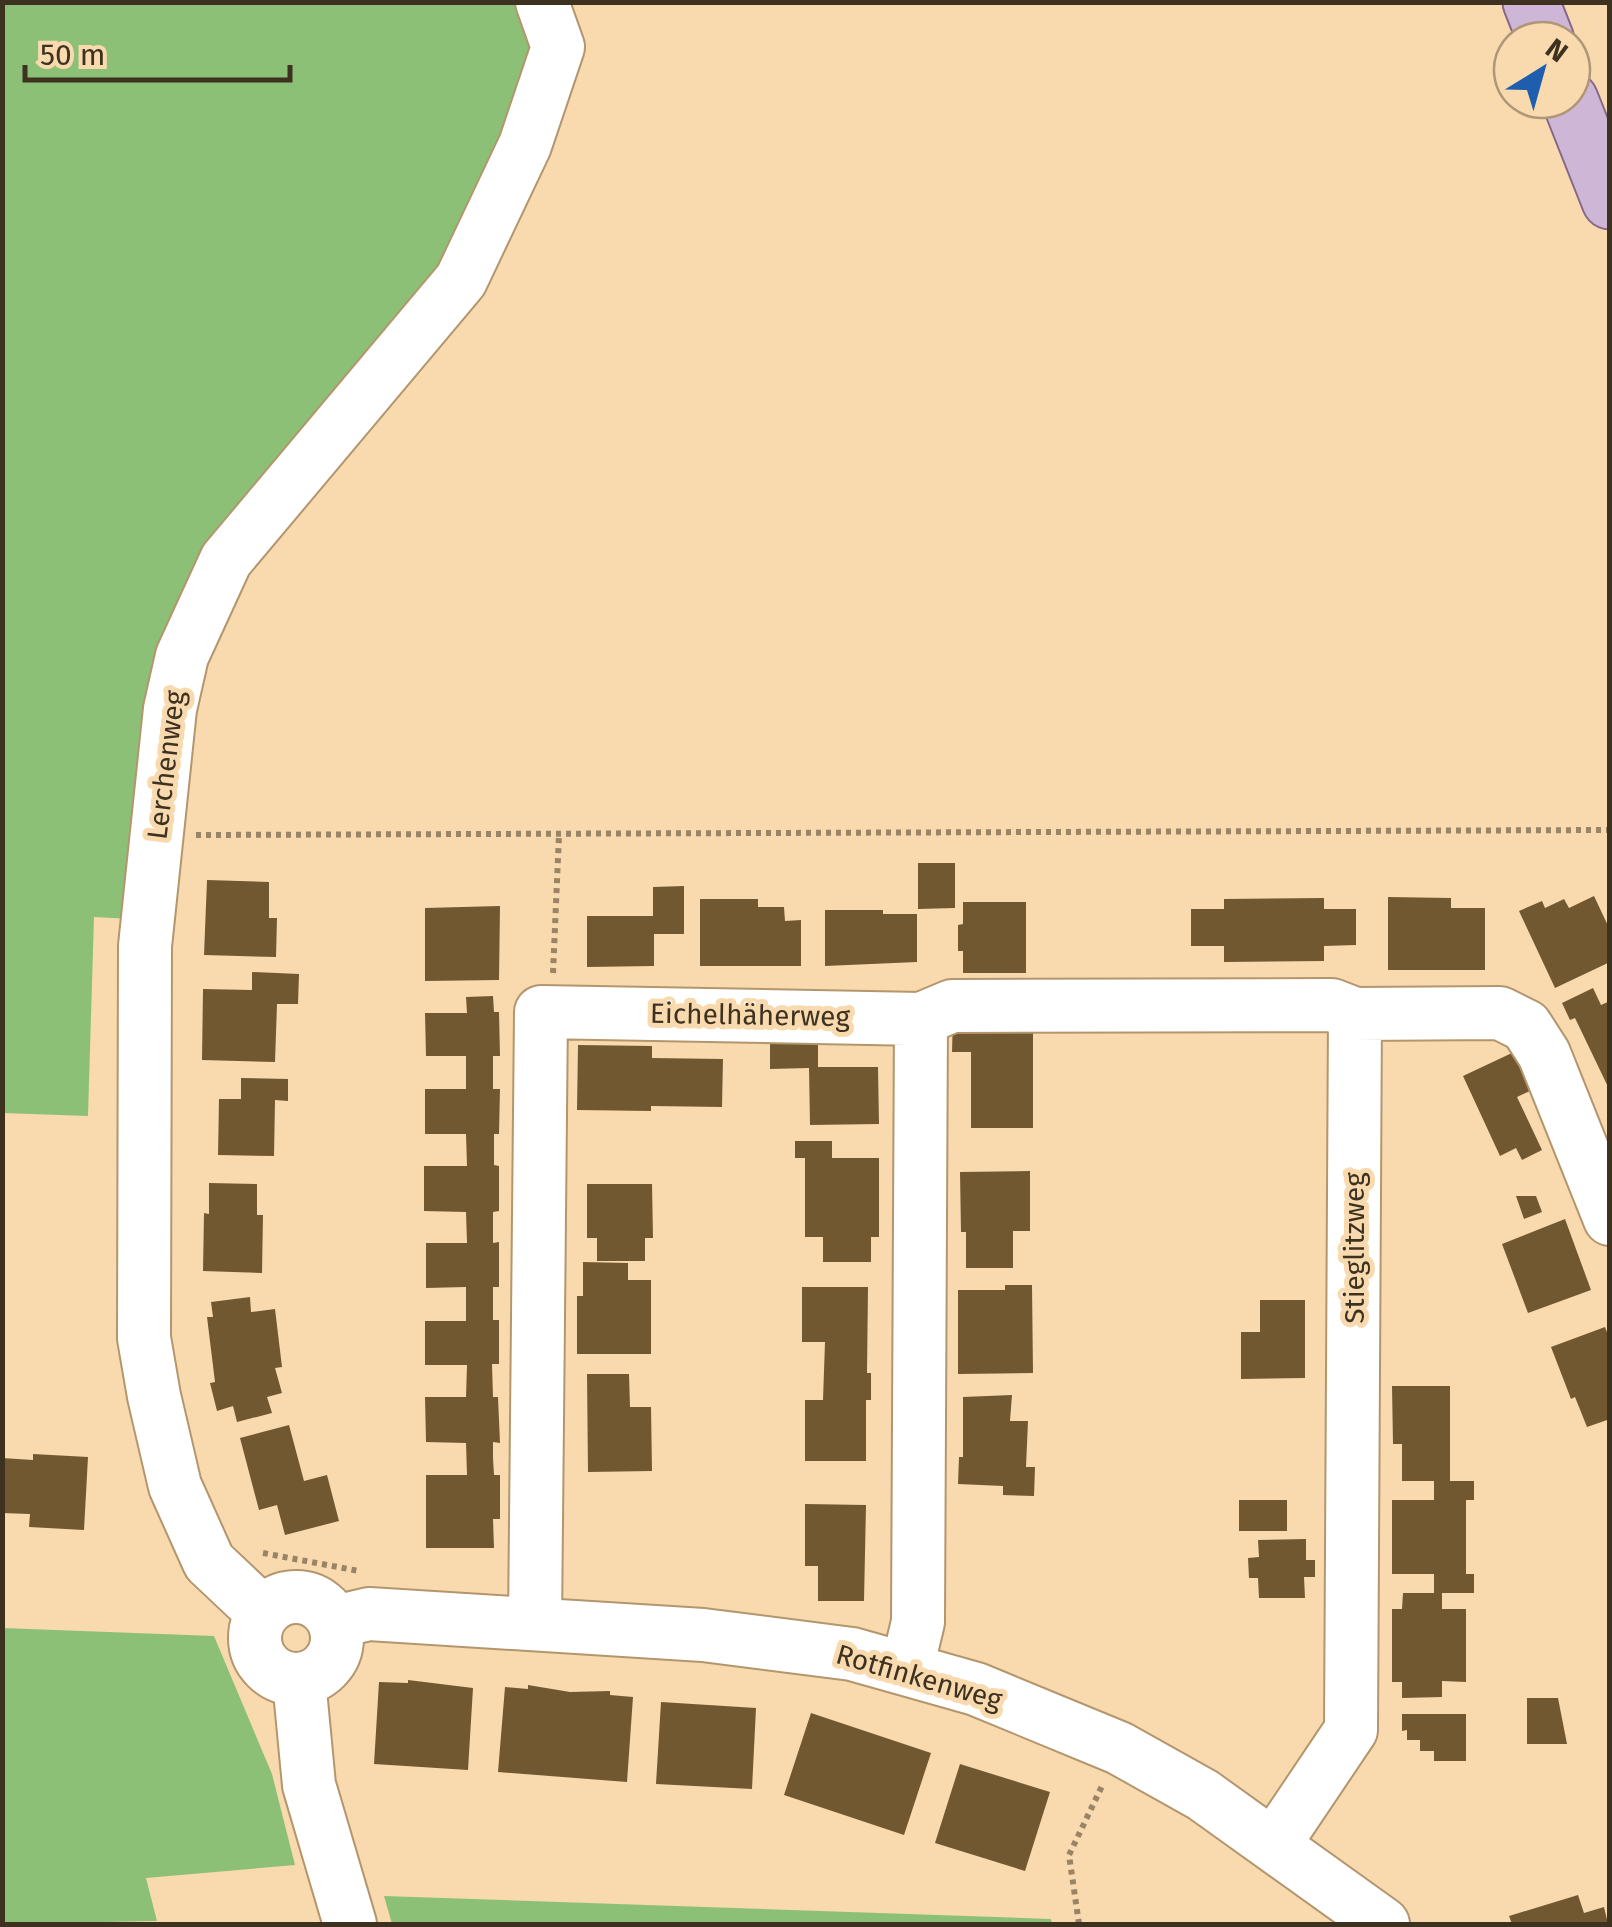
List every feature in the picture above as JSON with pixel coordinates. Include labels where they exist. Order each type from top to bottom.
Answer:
[{"type":"main road","points":[[1578,120],[1610,201]]},
{"type":"street","name":"Lerchenweg","points":[[262,1612],[209,1562],[175,1486],[144,1338],[145,946],[170,709],[182,656],[226,560],[460,280],[524,145],[558,46],[542,2]]},
{"type":"street","name":"Eichelhäherweg","points":[[552,1010],[921,1019],[952,1006],[1332,1005],[1355,1014]]},
{"type":"street","points":[[535,1624],[540,1012],[552,1010]]},
{"type":"street","points":[[1355,1014],[1500,1013],[1526,1026],[1544,1054],[1610,1219]]},
{"type":"street","name":"Stieglitzweg","points":[[1275,1843],[1351,1730],[1355,1014]]},
{"type":"street","points":[[907,1668],[918,1622],[921,1019]]},
{"type":"street","points":[[287,1597],[315,1600],[334,1622],[337,1648],[323,1670],[299,1680],[276,1675],[259,1658],[254,1634],[262,1612],[287,1597]]},
{"type":"street","name":"Rotfinkenweg","points":[[334,1622],[369,1614],[703,1635],[852,1654],[907,1668],[976,1688],[1119,1748],[1203,1794],[1383,1924]]},
{"type":"street","points":[[299,1680],[308,1785],[350,1924]]},
{"type":"path","points":[[157,836],[1610,830]]},
{"type":"path","points":[[552,1010],[559,834]]},
{"type":"path","points":[[257,1552],[364,1572]]},
{"type":"path","points":[[1079,1924],[1068,1855],[1119,1748]]},
{"type":"green space","points":[[3,3],[531,3],[546,45],[455,277],[219,554],[131,919],[94,917],[88,1116],[3,1113]]},
{"type":"green space","points":[[3,1628],[214,1636],[272,1774],[295,1865],[146,1878],[157,1921],[3,1924]]},
{"type":"green space","points":[[384,1896],[1051,1919],[1052,1924],[392,1924]]},
{"type":"building","points":[[918,863],[955,863],[955,908],[918,909]]},
{"type":"building","points":[[207,880],[269,882],[269,918],[277,918],[276,957],[204,955]]},
{"type":"building","points":[[684,886],[684,934],[654,934],[654,966],[587,967],[587,916],[653,916],[653,887]]},
{"type":"building","points":[[1594,896],[1610,930],[1610,962],[1555,988],[1519,911],[1542,901],[1545,908],[1564,899],[1569,908]]},
{"type":"building","points":[[1388,897],[1451,898],[1451,908],[1485,908],[1485,970],[1388,970]]},
{"type":"building","points":[[1324,898],[1324,909],[1356,909],[1356,945],[1324,946],[1324,961],[1224,962],[1224,946],[1191,946],[1191,909],[1224,909],[1224,899]]},
{"type":"building","points":[[700,899],[758,899],[758,907],[784,907],[785,921],[801,920],[801,966],[700,966]]},
{"type":"building","points":[[963,902],[1026,902],[1026,973],[963,973],[958,925],[963,924]]},
{"type":"building","points":[[500,906],[499,980],[425,981],[425,908]]},
{"type":"building","points":[[825,910],[917,914],[917,962],[825,966]]},
{"type":"building","points":[[252,972],[299,974],[298,1004],[277,1004],[275,1062],[202,1060],[203,989],[252,990]]},
{"type":"building","points":[[1593,988],[1601,1005],[1610,1001],[1610,1091],[1575,1018],[1570,1020],[1562,1003]]},
{"type":"building","points":[[493,996],[494,1012],[499,1012],[500,1056],[493,1056],[493,1089],[500,1089],[499,1134],[494,1134],[499,1211],[493,1212],[493,1243],[499,1242],[499,1287],[493,1287],[493,1320],[499,1320],[499,1364],[492,1364],[493,1397],[498,1397],[500,1443],[493,1442],[493,1458],[494,1475],[500,1475],[500,1519],[493,1519],[494,1548],[426,1548],[426,1475],[467,1475],[466,1443],[426,1442],[425,1397],[466,1397],[467,1365],[425,1365],[425,1321],[466,1321],[466,1287],[426,1288],[426,1243],[467,1243],[466,1212],[424,1211],[424,1166],[467,1166],[466,1134],[425,1134],[425,1089],[466,1089],[466,1056],[426,1056],[425,1013],[467,1013],[466,997]]},
{"type":"building","points":[[953,1016],[1033,1030],[1033,1128],[971,1128],[971,1052],[952,1052]]},
{"type":"building","points":[[818,1038],[818,1067],[878,1067],[879,1124],[810,1125],[809,1068],[770,1069],[770,1039]]},
{"type":"building","points":[[578,1045],[652,1046],[652,1058],[723,1059],[722,1107],[577,1110]]},
{"type":"building","points":[[1514,1052],[1532,1090],[1517,1097],[1542,1150],[1522,1160],[1516,1148],[1500,1156],[1463,1076]]},
{"type":"building","points":[[241,1078],[288,1079],[288,1101],[275,1100],[274,1156],[218,1155],[219,1099],[241,1099]]},
{"type":"building","points":[[795,1141],[832,1141],[832,1158],[879,1158],[879,1237],[871,1237],[871,1262],[823,1262],[823,1237],[805,1237],[805,1158],[795,1158]]},
{"type":"building","points":[[1030,1171],[1030,1231],[1013,1231],[1013,1268],[966,1268],[960,1172]]},
{"type":"building","points":[[209,1183],[257,1184],[257,1215],[263,1215],[262,1273],[203,1271]]},
{"type":"building","points":[[587,1184],[652,1184],[653,1238],[645,1238],[645,1261],[597,1261],[597,1238],[587,1238]]},
{"type":"building","points":[[1516,1196],[1536,1196],[1542,1212],[1524,1219]]},
{"type":"building","points":[[1565,1219],[1591,1290],[1528,1313],[1502,1244]]},
{"type":"building","points":[[583,1262],[628,1263],[628,1280],[651,1280],[651,1354],[577,1354],[577,1296],[583,1296]]},
{"type":"building","points":[[1005,1285],[1032,1285],[1033,1373],[958,1374],[958,1290],[1005,1290]]},
{"type":"building","points":[[802,1287],[868,1287],[867,1373],[871,1373],[871,1400],[866,1400],[866,1461],[805,1461],[805,1400],[823,1400],[825,1342],[802,1342]]},
{"type":"building","points":[[250,1297],[251,1312],[275,1309],[282,1367],[275,1368],[282,1393],[267,1397],[272,1413],[237,1422],[233,1406],[217,1411],[210,1383],[215,1382],[207,1317],[213,1317],[211,1302]]},
{"type":"building","points":[[1260,1300],[1305,1300],[1305,1378],[1241,1379],[1241,1332],[1260,1332]]},
{"type":"building","points":[[1605,1327],[1610,1340],[1610,1419],[1587,1427],[1575,1397],[1571,1399],[1551,1347]]},
{"type":"building","points":[[587,1374],[629,1374],[630,1407],[651,1407],[652,1471],[588,1472]]},
{"type":"building","points":[[1392,1386],[1450,1386],[1450,1481],[1474,1481],[1474,1500],[1466,1500],[1466,1574],[1474,1574],[1474,1593],[1442,1593],[1442,1609],[1466,1609],[1466,1682],[1442,1681],[1442,1697],[1402,1698],[1402,1682],[1392,1682],[1392,1609],[1402,1609],[1403,1593],[1434,1593],[1434,1574],[1392,1574],[1392,1500],[1434,1500],[1434,1481],[1402,1481],[1402,1444],[1393,1444]]},
{"type":"building","points":[[1012,1395],[1010,1421],[1028,1421],[1026,1467],[1035,1467],[1034,1496],[1003,1495],[1003,1486],[958,1484],[959,1457],[963,1457],[963,1397]]},
{"type":"building","points":[[289,1425],[304,1481],[327,1475],[339,1521],[285,1535],[277,1505],[259,1510],[240,1438]]},
{"type":"building","points":[[33,1454],[88,1457],[84,1530],[29,1527],[30,1514],[2,1513],[2,1458],[33,1460]]},
{"type":"building","points":[[1239,1500],[1287,1500],[1287,1531],[1239,1531]]},
{"type":"building","points":[[805,1504],[866,1505],[864,1601],[818,1601],[818,1566],[805,1566]]},
{"type":"building","points":[[1306,1539],[1306,1560],[1315,1560],[1315,1577],[1304,1577],[1305,1598],[1259,1598],[1258,1578],[1249,1578],[1248,1558],[1259,1557],[1258,1540]]},
{"type":"building","points":[[408,1680],[473,1688],[468,1770],[374,1764],[379,1682]]},
{"type":"building","points":[[528,1685],[570,1692],[610,1691],[610,1695],[633,1697],[627,1782],[498,1772],[505,1687],[528,1689]]},
{"type":"building","points":[[1527,1698],[1558,1698],[1567,1744],[1527,1744]]},
{"type":"building","points":[[661,1702],[756,1708],[752,1789],[656,1784]]},
{"type":"building","points":[[811,1713],[931,1753],[904,1835],[784,1795]]},
{"type":"building","points":[[1402,1714],[1466,1714],[1466,1761],[1434,1761],[1434,1751],[1420,1751],[1420,1740],[1407,1740],[1407,1730],[1402,1731]]},
{"type":"building","points":[[960,1764],[1050,1792],[1025,1871],[935,1843]]},
{"type":"building","points":[[1578,1895],[1584,1913],[1604,1907],[1608,1924],[1512,1924],[1509,1916]]}]
